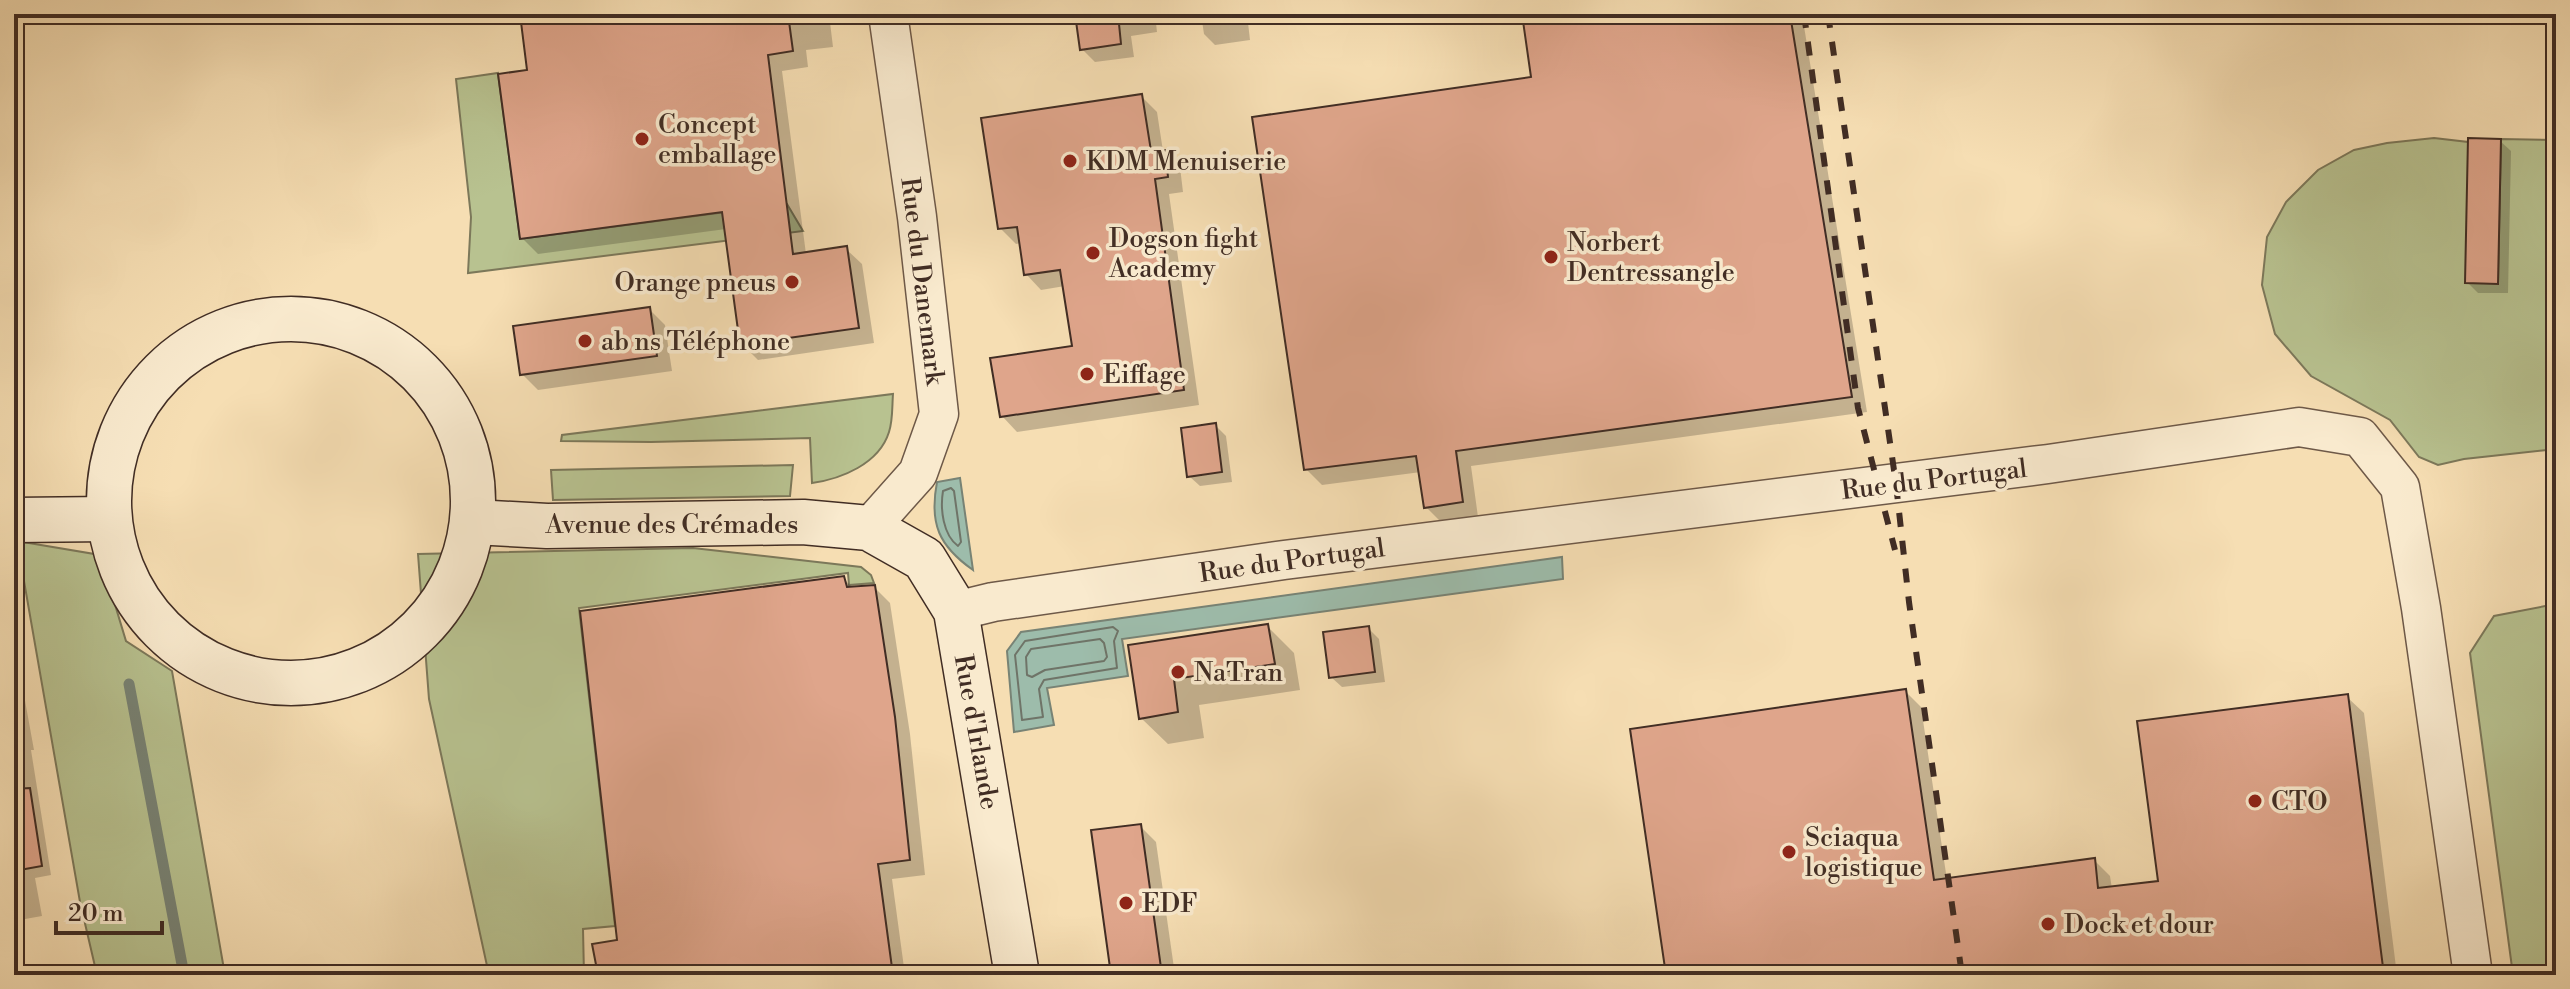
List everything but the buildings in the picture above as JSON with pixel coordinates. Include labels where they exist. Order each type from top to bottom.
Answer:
[{"type":"street","name":"Rue du Danemark","points":[[869,528],[918,473],[939,414],[917,217],[888,14]]},
{"type":"street","points":[[300,317],[373,336],[432,382],[468,448],[474,522],[457,581],[421,630],[372,665],[313,683],[255,681],[200,660],[155,624],[123,576],[108,519],[117,441],[157,374],[222,330],[300,317]]},
{"type":"street","name":"Rue du Portugal","points":[[956,611],[993,602],[1284,560],[2048,464],[2299,427],[2360,437],[2400,487],[2421,608],[2473,975]]},
{"type":"street","points":[[14,520],[108,519]]},
{"type":"street","name":"Avenue des Crémades","points":[[474,522],[547,526],[803,522],[869,528]]},
{"type":"street","name":"Rue d'Irlande","points":[[869,528],[924,559],[956,611],[1017,975]]},
{"type":"green space","points":[[498,73],[520,239],[787,204],[803,231],[468,273],[471,217],[456,79]]},
{"type":"green space","points":[[2434,138],[2468,142],[2498,283],[2501,139],[2556,140],[2556,449],[2464,459],[2438,465],[2419,457],[2390,420],[2311,376],[2275,334],[2262,285],[2267,237],[2286,202],[2318,170],[2354,150]]},
{"type":"green space","points":[[893,394],[890,427],[877,453],[846,474],[812,483],[810,438],[561,441],[562,435]]},
{"type":"green space","points":[[793,465],[790,496],[553,500],[551,470]]},
{"type":"green space","points":[[17,541],[100,555],[126,641],[172,671],[225,975],[97,975],[80,902]]},
{"type":"green space","points":[[693,548],[861,567],[871,575],[874,583],[849,585],[848,573],[579,608],[615,926],[583,929],[584,975],[489,975],[429,699],[418,554]]},
{"type":"green space","points":[[2556,604],[2556,975],[2513,975],[2470,653],[2494,616]]},
{"type":"water","points":[[960,478],[973,570],[945,543],[939,533],[934,510],[937,482]]},
{"type":"water","points":[[1562,557],[1563,579],[1122,639],[1128,676],[1047,688],[1054,725],[1014,732],[1007,651],[1021,632]]},
{"type":"waterway","points":[[129,684],[184,975]]},
{"type":"railway","points":[[1804,14],[1858,408],[1895,550]]},
{"type":"railway","points":[[1828,14],[1896,484],[1909,602],[1962,975]]},
{"type":"place","name":"Concept emballage","points":[[642,139]]},
{"type":"place","name":"KDM Menuiserie","points":[[1070,161]]},
{"type":"place","name":"Dogson fight Academy","points":[[1093,253]]},
{"type":"place","name":"Norbert Dentressangle","points":[[1551,257]]},
{"type":"place","name":"Orange pneus","points":[[792,282]]},
{"type":"place","name":"ab ns Téléphone","points":[[585,341]]},
{"type":"place","name":"Eiffage","points":[[1087,374]]},
{"type":"place","name":"NaTran","points":[[1178,672]]},
{"type":"place","name":"CTO","points":[[2255,801]]},
{"type":"place","name":"Sciaqua logistique","points":[[1789,852]]},
{"type":"place","name":"EDF","points":[[1126,903]]},
{"type":"place","name":"Dock et dour","points":[[2048,924]]}]
